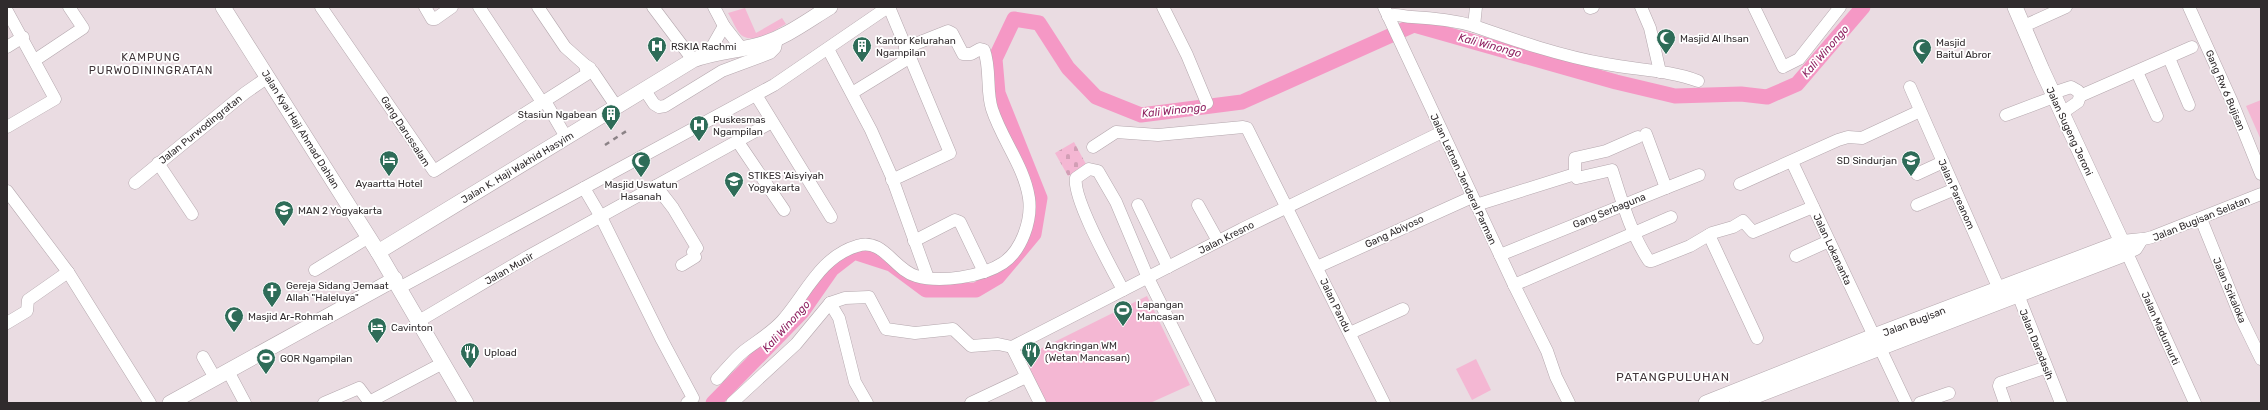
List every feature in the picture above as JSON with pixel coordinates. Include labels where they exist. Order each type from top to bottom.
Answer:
[{"type":"main road","name":"Jalan Kyai Haji Ahmad Dahlan","points":[[223,7],[369,236],[466,403]]},
{"type":"main road","name":"Jalan K. Haji Wakhid Hasyim","points":[[378,252],[693,60],[708,54],[736,51],[777,39],[830,7]]},
{"type":"main road","name":"Jalan Sugeng Jeroni","points":[[2015,7],[2053,95],[2125,248]]},
{"type":"main road","name":"Jalan Bugisan","points":[[1706,403],[1746,398],[1877,342],[2125,248]]},
{"type":"main road","points":[[170,403],[397,283]]},
{"type":"street","points":[[35,60],[83,28],[69,7]]},
{"type":"street","name":"Gang Darussalam","points":[[322,7],[432,170],[436,170],[587,74],[587,67]]},
{"type":"street","points":[[425,7],[432,19],[435,19],[452,7]]},
{"type":"street","points":[[479,7],[544,101],[566,137]]},
{"type":"street","points":[[538,7],[565,47],[587,67],[616,106]]},
{"type":"street","points":[[654,7],[693,60]]},
{"type":"street","points":[[714,7],[736,51],[722,71]]},
{"type":"street","points":[[397,283],[584,188],[756,95],[828,49],[888,7],[950,153],[892,180]]},
{"type":"street","points":[[1163,7],[1187,55],[1207,102]]},
{"type":"street","points":[[1474,26],[1476,7]]},
{"type":"street","points":[[1641,7],[1650,28],[1660,72]]},
{"type":"street","points":[[1754,7],[1783,67],[1798,59],[1840,7]]},
{"type":"street","points":[[2024,26],[2066,7]]},
{"type":"street","name":"Gang Rw 6 Bujisan","points":[[2189,7],[2232,102],[2261,174]]},
{"type":"street","points":[[7,11],[23,37],[55,98],[7,128]]},
{"type":"street","points":[[1387,14],[1410,17],[1433,17],[1474,26],[1571,57],[1698,80]]},
{"type":"street","name":"Jalan Letnan Jenderal Parman","points":[[1387,14],[1474,201],[1547,350],[1556,377],[1569,403]]},
{"type":"street","points":[[708,54],[724,26]]},
{"type":"street","points":[[717,379],[745,351],[782,321],[831,258],[849,248],[866,244],[874,245],[910,273],[928,278],[947,280],[984,272],[1005,262],[1013,252],[1027,227],[1029,200],[1024,179],[990,105],[986,56],[984,50],[980,49],[971,54],[960,53],[952,33],[948,31],[907,53],[852,93]]},
{"type":"street","points":[[7,46],[23,37]]},
{"type":"street","points":[[644,89],[654,104],[662,107],[722,71],[770,53],[775,48],[777,39]]},
{"type":"street","points":[[2080,96],[2192,47]]},
{"type":"street","points":[[828,49],[868,121],[892,180],[928,278]]},
{"type":"street","points":[[2169,58],[2189,105]]},
{"type":"street","points":[[2137,72],[2157,116]]},
{"type":"street","name":"Jalan Purwodingratan","points":[[135,183],[245,93],[268,77]]},
{"type":"street","name":"Jalan Pareanom","points":[[1910,87],[1955,189],[2009,292]]},
{"type":"street","points":[[2006,114],[2071,87],[2078,91],[2080,96],[2078,102],[2062,113]]},
{"type":"street","points":[[756,95],[831,217]]},
{"type":"street","points":[[1740,184],[1792,162],[1838,140],[1862,138],[1920,111]]},
{"type":"street","name":"Jalan Munir","points":[[418,321],[527,257],[772,122]]},
{"type":"street","name":"Jalan Pandu","points":[[1093,147],[1116,132],[1158,135],[1247,128],[1318,267],[1384,403]]},
{"type":"street","name":"Jalan Kresno","points":[[1012,347],[1218,241],[1442,132]]},
{"type":"street","points":[[1575,174],[1575,158],[1606,151],[1642,136],[1666,188]]},
{"type":"street","points":[[738,142],[784,210]]},
{"type":"street","name":"Jalan Lokananta","points":[[1792,162],[1906,403]]},
{"type":"street","points":[[1918,174],[1943,162]]},
{"type":"street","points":[[158,163],[192,214]]},
{"type":"street","points":[[1123,290],[1085,211],[1076,186],[1076,178],[1089,169],[1098,171],[1112,195],[1148,278],[1210,403]]},
{"type":"street","name":"Gang Abiyoso","points":[[1318,267],[1474,201],[1575,174],[1577,178],[1612,170],[1623,205]]},
{"type":"street","name":"Gang Serbaguna","points":[[1500,255],[1699,175]]},
{"type":"street","points":[[656,186],[673,208],[696,248],[693,252],[695,257],[682,265]]},
{"type":"street","points":[[584,188],[601,217],[662,340],[694,398],[687,403]]},
{"type":"street","points":[[1918,205],[1955,189]]},
{"type":"street","points":[[7,191],[68,272],[150,403]]},
{"type":"street","name":"Jalan Bugisan Selatan","points":[[2125,248],[2130,238],[2141,241],[2201,219],[2261,194]]},
{"type":"street","points":[[1138,205],[1168,267]]},
{"type":"street","points":[[1198,205],[1218,241]]},
{"type":"street","points":[[1623,205],[1649,261],[1690,246],[1709,234],[1733,227],[1742,221],[1753,232],[1813,207]]},
{"type":"street","points":[[1514,285],[1671,217]]},
{"type":"street","name":"Jalan Srikaloka","points":[[2201,219],[2241,318],[2261,360]]},
{"type":"street","points":[[914,242],[955,220],[960,222],[984,272]]},
{"type":"street","points":[[1709,234],[1758,338]]},
{"type":"street","points":[[315,270],[369,236]]},
{"type":"street","points":[[1796,256],[1829,241]]},
{"type":"street","name":"Jalan Madumurti","points":[[2125,248],[2195,403]]},
{"type":"street","points":[[7,323],[27,312],[28,300],[68,272]]},
{"type":"street","name":"Jalan Daradasih","points":[[2009,292],[2055,403]]},
{"type":"street","name":"Jalan Daradasih","points":[[2009,292],[2061,403]]},
{"type":"street","points":[[732,403],[796,344],[830,303],[845,298],[867,296],[876,306],[882,323],[889,330],[916,333],[950,329],[956,331],[971,346],[998,344],[1012,347],[1040,403]]},
{"type":"street","points":[[830,303],[841,325],[855,382],[867,403]]},
{"type":"street","points":[[1350,333],[1403,309]]},
{"type":"street","name":"Jalan Letnan Jenderal Parman","points":[[1547,350],[1557,361],[1578,403]]},
{"type":"street","points":[[203,357],[245,403]]},
{"type":"street","points":[[324,403],[359,388],[368,400],[371,401],[443,363]]},
{"type":"street","points":[[2005,403],[1999,386],[2000,383],[2041,369]]},
{"type":"street","points":[[971,403],[1026,377]]},
{"type":"street","points":[[1920,403],[1949,393]]},
{"type":"green space","points":[[745,8],[756,33],[782,18],[786,24],[764,36],[746,38],[739,33],[728,13]]},
{"type":"green space","points":[[2261,100],[2261,140],[2246,106]]},
{"type":"green space","points":[[1074,142],[1087,166],[1068,176],[1055,153]]},
{"type":"green space","name":"Lapangan Mancasan","points":[[1147,296],[1190,385],[1150,403],[1045,403],[1022,358]]},
{"type":"green space","points":[[1476,359],[1491,390],[1472,400],[1456,369]]},
{"type":"waterway","name":"Kali Winongo","points":[[713,403],[802,312],[832,269],[854,252],[891,264],[926,290],[976,290],[998,277],[1034,234],[1040,198],[998,93],[995,59],[1014,19],[1039,23],[1068,68],[1096,97],[1141,115],[1242,102],[1414,25],[1616,82],[1675,96],[1741,94],[1767,97],[1797,84],[1863,7]]},
{"type":"railway","points":[[605,145],[628,130]]},
{"type":"place","name":"Masjid Al Ihsan","points":[[1666,55]]},
{"type":"place","name":"RSKIA Rachmi","points":[[657,63]]},
{"type":"place","name":"Kantor Kelurahan Ngampilan","points":[[862,63]]},
{"type":"place","name":"Masjid Baitul Abror","points":[[1922,65]]},
{"type":"place","name":"Stasiun Ngabean","points":[[611,131]]},
{"type":"place","name":"Puskesmas Ngampilan","points":[[699,142]]},
{"type":"place","name":"Ayaartta Hotel","points":[[389,177]]},
{"type":"place","name":"SD Sindurjan","points":[[1911,177]]},
{"type":"place","name":"Masjid Uswatun Hasanah","points":[[641,178]]},
{"type":"place","name":"STIKES 'Aisyiyah Yogyakarta","points":[[734,198]]},
{"type":"place","name":"MAN 2 Yogyakarta","points":[[284,227]]},
{"type":"place","name":"Gereja Sidang Jemaat Allah \"Haleluya\"","points":[[272,308]]},
{"type":"place","name":"Lapangan Mancasan","points":[[1123,327]]},
{"type":"place","name":"Masjid Ar-Rohmah","points":[[234,333]]},
{"type":"place","name":"Cavinton","points":[[377,344]]},
{"type":"place","name":"Angkringan WM (Wetan Mancasan)","points":[[1031,368]]},
{"type":"place","name":"Upload","points":[[470,369]]},
{"type":"place","name":"GOR Ngampilan","points":[[266,375]]},
{"type":"district","name":"KAMPUNG PURWODININGRATAN","points":[[151,63]]},
{"type":"district","name":"PATANGPULUHAN","points":[[1673,377]]}]
